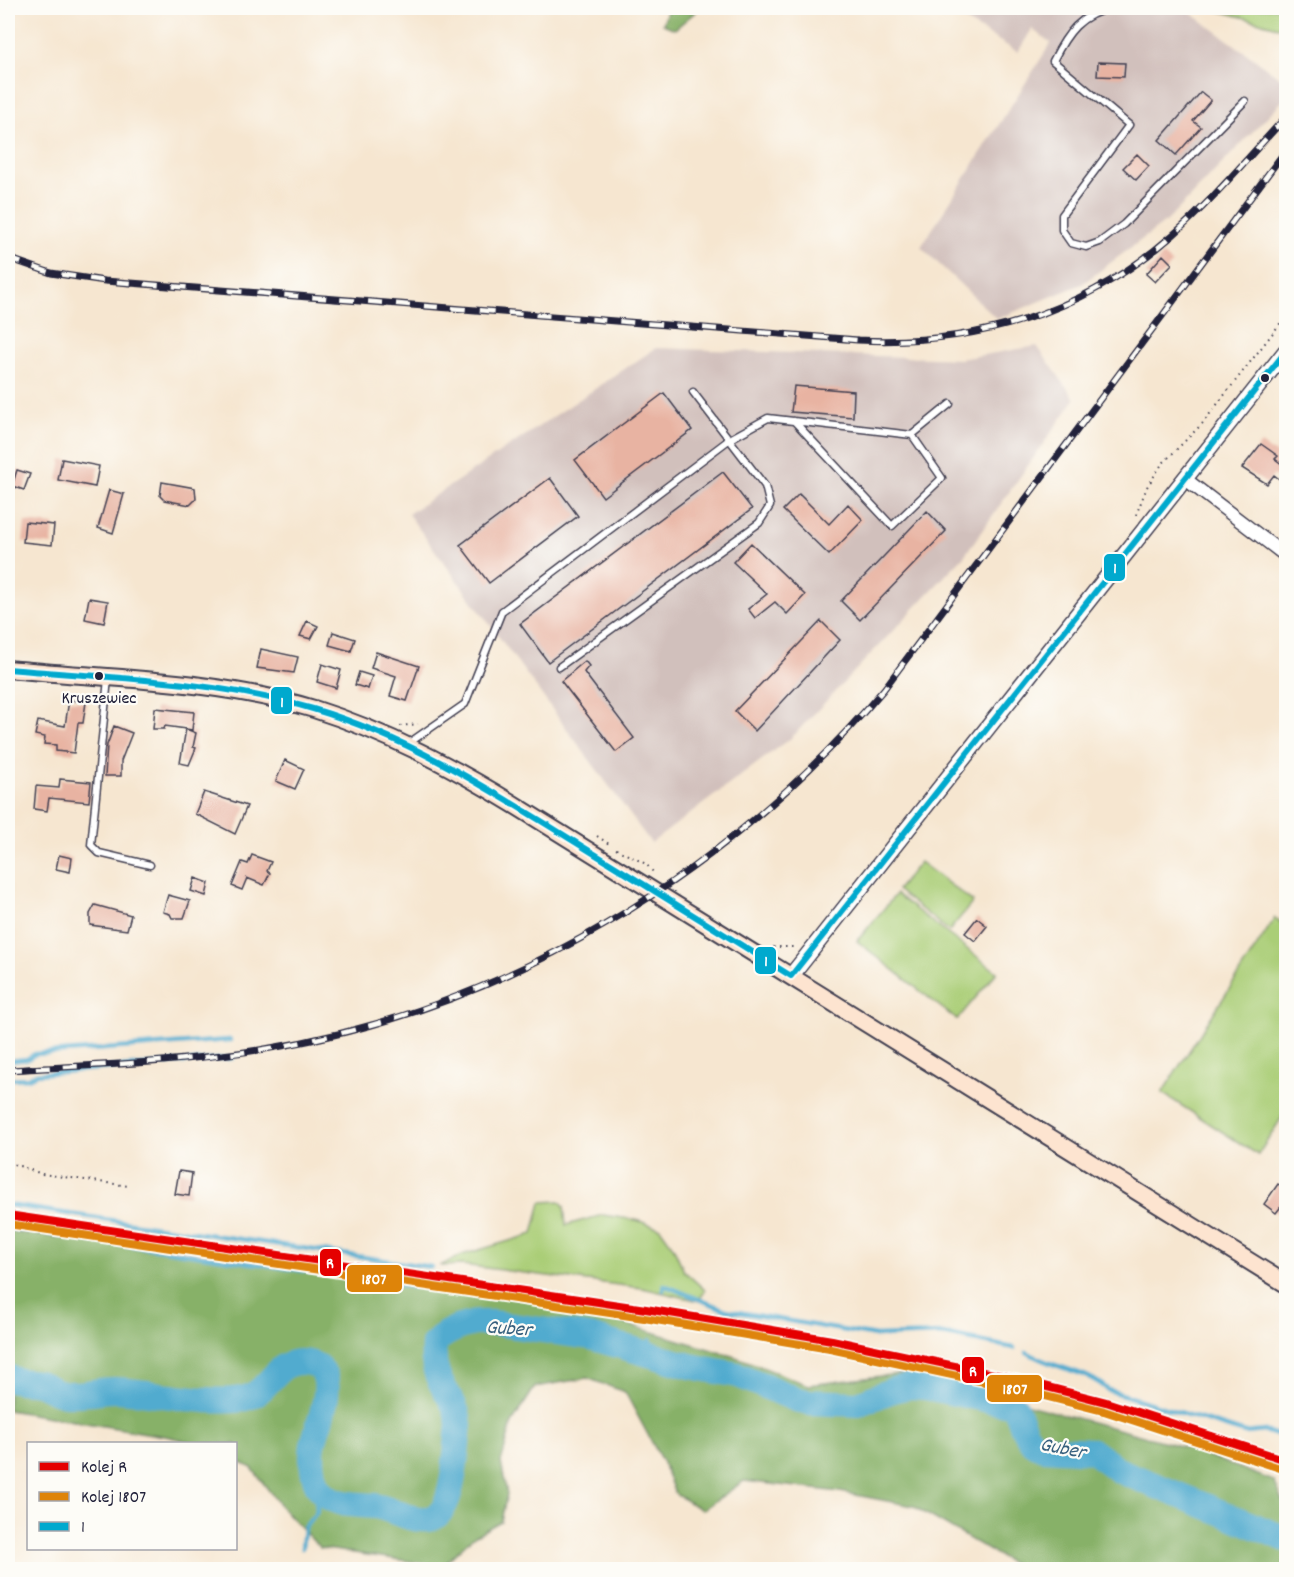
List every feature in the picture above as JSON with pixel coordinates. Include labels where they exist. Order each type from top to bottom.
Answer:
[{"type":"main road","points":[[8,669],[181,684],[268,698],[321,712],[407,744],[481,784],[1287,1284]]},
{"type":"street","points":[[791,976],[1287,351]]},
{"type":"street","points":[[1184,478],[1287,556]]},
{"type":"lane","points":[[1112,8],[1100,10],[1076,23],[1053,61],[1129,125],[1062,215],[1062,230],[1071,243],[1078,246],[1093,245],[1124,224],[1245,101]]},
{"type":"lane","points":[[559,667],[759,524],[770,506],[765,486],[693,392]]},
{"type":"lane","points":[[407,744],[465,704],[502,611],[730,439],[768,418],[912,435],[950,404]]},
{"type":"lane","points":[[794,421],[892,526],[942,478],[912,435]]},
{"type":"lane","points":[[108,678],[92,845],[99,853],[150,865]]},
{"type":"path","points":[[1134,521],[1147,487],[1162,464],[1202,424],[1287,316]]},
{"type":"path","points":[[597,836],[646,864],[660,880]]},
{"type":"path","points":[[764,942],[775,948],[795,946],[801,942]]},
{"type":"path","points":[[8,1162],[42,1174],[129,1186]]},
{"type":"shaded area","points":[[943,8],[1184,8],[1286,82],[1286,97],[1168,220],[1082,284],[997,319],[921,247],[1051,43],[1032,29],[1018,52]]},
{"type":"shaded area","points":[[1037,346],[1075,399],[964,556],[791,738],[651,843],[408,514],[656,348],[960,359]]},
{"type":"green space","points":[[668,8],[700,8],[675,29],[663,24]]},
{"type":"green space","points":[[1209,8],[1286,8],[1286,23],[1278,27]]},
{"type":"green space","points":[[920,862],[973,902],[949,931],[897,890]]},
{"type":"green space","points":[[896,894],[997,972],[957,1020],[857,941]]},
{"type":"green space","points":[[1275,918],[1286,926],[1286,1111],[1258,1155],[1162,1093]]},
{"type":"green space","points":[[560,1201],[564,1206],[566,1225],[603,1215],[636,1220],[660,1228],[673,1246],[684,1271],[705,1290],[699,1301],[642,1288],[462,1265],[440,1266],[462,1255],[533,1234],[541,1202]]},
{"type":"green space","points":[[8,1231],[557,1303],[742,1359],[808,1385],[906,1373],[936,1380],[1184,1447],[1274,1481],[1286,1507],[1286,1569],[1021,1569],[913,1506],[840,1492],[744,1481],[702,1510],[675,1494],[663,1463],[625,1392],[587,1378],[535,1387],[512,1423],[501,1462],[507,1494],[501,1521],[474,1536],[442,1566],[320,1548],[282,1508],[252,1468],[237,1460],[237,1442],[191,1442],[8,1410]]},
{"type":"building","points":[[1098,62],[1125,63],[1124,77],[1097,76]]},
{"type":"building","points":[[1201,92],[1211,100],[1193,121],[1201,127],[1176,155],[1159,140]]},
{"type":"building","points":[[1137,154],[1149,166],[1136,180],[1123,168]]},
{"type":"building","points":[[1163,255],[1172,264],[1155,282],[1146,274]]},
{"type":"building","points":[[794,386],[854,391],[853,417],[791,412]]},
{"type":"building","points":[[664,393],[692,430],[603,497],[575,460]]},
{"type":"building","points":[[1261,444],[1278,456],[1275,459],[1287,468],[1287,485],[1274,475],[1267,484],[1242,468]]},
{"type":"building","points":[[62,459],[99,466],[95,487],[58,480]]},
{"type":"building","points":[[17,470],[30,474],[24,490],[12,486]]},
{"type":"building","points":[[723,472],[752,509],[548,662],[520,624]]},
{"type":"building","points":[[550,478],[578,516],[489,583],[460,545]]},
{"type":"building","points":[[162,482],[195,488],[196,499],[190,505],[164,500],[160,496]]},
{"type":"building","points":[[109,490],[124,494],[113,533],[98,528]]},
{"type":"building","points":[[799,494],[829,524],[848,504],[863,520],[829,555],[783,510]]},
{"type":"building","points":[[927,511],[946,531],[860,620],[841,601]]},
{"type":"building","points":[[25,522],[54,525],[52,545],[23,542]]},
{"type":"building","points":[[751,543],[805,595],[787,614],[775,602],[755,618],[748,609],[767,594],[733,562]]},
{"type":"building","points":[[89,598],[108,601],[104,623],[85,619]]},
{"type":"building","points":[[307,621],[318,626],[311,639],[300,636]]},
{"type":"building","points":[[821,621],[840,640],[755,731],[735,711]]},
{"type":"building","points":[[333,632],[355,639],[351,651],[329,645]]},
{"type":"building","points":[[261,649],[298,657],[294,673],[257,668]]},
{"type":"building","points":[[376,652],[419,666],[407,701],[390,696],[396,676],[371,668]]},
{"type":"building","points":[[585,661],[589,666],[584,672],[634,738],[616,752],[561,681]]},
{"type":"building","points":[[322,664],[341,670],[336,688],[317,682]]},
{"type":"building","points":[[359,672],[372,676],[368,689],[355,685]]},
{"type":"building","points":[[69,700],[86,702],[83,723],[78,723],[74,753],[56,751],[56,745],[44,744],[45,737],[35,735],[38,721],[65,726]]},
{"type":"building","points":[[155,708],[194,712],[192,730],[165,726],[164,729],[153,729]]},
{"type":"building","points":[[114,726],[132,733],[121,761],[121,776],[105,776],[107,745]]},
{"type":"building","points":[[186,729],[196,733],[193,747],[196,748],[189,765],[180,763]]},
{"type":"building","points":[[285,760],[304,769],[295,789],[276,781]]},
{"type":"building","points":[[60,779],[91,782],[89,802],[49,798],[47,811],[34,809],[36,786],[59,788]]},
{"type":"building","points":[[204,792],[247,806],[235,834],[195,814]]},
{"type":"building","points":[[59,855],[72,858],[70,872],[56,869]]},
{"type":"building","points":[[252,855],[271,862],[267,871],[270,873],[264,885],[247,878],[242,890],[232,886],[242,862],[248,864]]},
{"type":"building","points":[[195,878],[209,883],[206,896],[191,891]]},
{"type":"building","points":[[168,895],[190,901],[184,918],[172,918],[170,914],[163,912]]},
{"type":"building","points":[[95,905],[131,915],[127,930],[90,925],[90,914]]},
{"type":"building","points":[[977,918],[987,926],[975,941],[965,933]]},
{"type":"building","points":[[179,1171],[192,1173],[189,1196],[175,1194]]},
{"type":"building","points":[[1278,1184],[1287,1190],[1287,1199],[1276,1213],[1264,1204]]},
{"type":"waterway","points":[[8,1061],[27,1059],[35,1054],[230,1040]]},
{"type":"waterway","points":[[8,1079],[28,1078],[36,1074],[232,1058]]},
{"type":"waterway","points":[[8,1205],[431,1267]]},
{"type":"waterway","points":[[8,1227],[414,1287]]},
{"type":"waterway","points":[[663,1290],[664,1285],[726,1310],[876,1336],[942,1334],[1014,1348]]},
{"type":"waterway","name":"Guber","points":[[8,1377],[38,1383],[64,1394],[113,1390],[220,1401],[249,1397],[262,1389],[285,1366],[292,1363],[315,1365],[323,1372],[326,1382],[326,1395],[312,1450],[314,1473],[320,1489],[325,1495],[338,1501],[375,1506],[408,1517],[428,1519],[437,1515],[444,1507],[449,1494],[459,1425],[454,1405],[436,1371],[434,1344],[445,1334],[459,1327],[475,1323],[493,1323],[590,1337],[690,1366],[738,1375],[798,1400],[809,1402],[858,1404],[910,1386],[1009,1404],[1015,1407],[1025,1432],[1032,1442],[1043,1448],[1092,1451],[1120,1471],[1286,1539]]},
{"type":"waterway","points":[[650,1340],[651,1355]]},
{"type":"waterway","points":[[1027,1352],[1090,1378],[1108,1390],[1245,1433],[1265,1431],[1286,1438]]},
{"type":"waterway","points":[[1015,1407],[1018,1396]]},
{"type":"waterway","points":[[302,1548],[304,1528],[317,1512],[315,1479]]},
{"type":"railway","points":[[8,258],[51,273],[105,281],[858,340],[944,337],[986,330],[1026,319],[1065,304],[1103,285],[1139,262],[1203,207],[1286,117]]},
{"type":"railway","points":[[8,1070],[136,1063],[233,1054],[355,1030],[442,1002],[526,967],[606,924],[683,874],[755,818],[822,756],[884,689],[1286,150]]},
{"type":"rail line","name":"R","points":[[8,1215],[646,1309],[832,1340],[1016,1379],[1106,1402],[1286,1460]]},
{"type":"rail line","name":"1807","points":[[8,1224],[644,1318],[830,1349],[1013,1388],[1104,1411],[1283,1469]]},
{"type":"transit line","name":"1","points":[[8,669],[200,686],[276,699],[347,720],[444,764],[537,818],[791,976],[1286,351]]},
{"type":"place","name":"Kruszewiec","points":[[99,676]]}]
